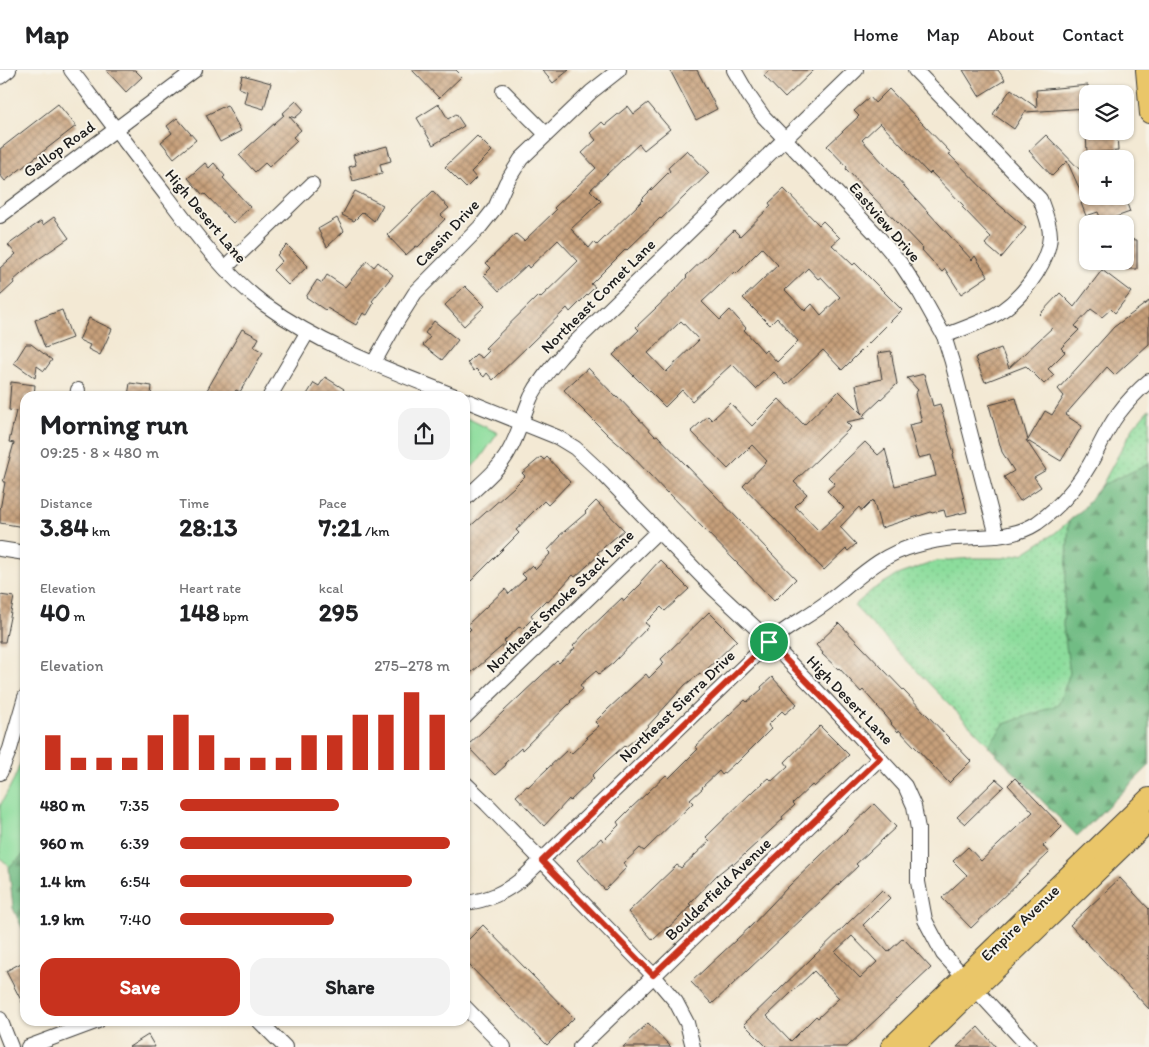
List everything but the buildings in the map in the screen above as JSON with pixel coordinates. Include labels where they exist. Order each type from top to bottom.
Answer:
[{"type":"highway","name":"Empire Avenue","points":[[914,1047],[969,984],[1149,798]]},
{"type":"highway","name":"Empire Avenue","points":[[892,1047],[969,984],[1143,827],[1149,810]]},
{"type":"main road","points":[[1147,74],[1149,114]]},
{"type":"street","points":[[0,77],[9,70]]},
{"type":"street","name":"High Desert Lane","points":[[71,70],[183,218],[225,268],[263,303],[307,333],[373,364],[442,391]]},
{"type":"street","name":"Gallop Road","points":[[0,216],[195,70]]},
{"type":"street","name":"Cassin Drive","points":[[373,364],[415,293],[480,227],[494,208],[506,183],[521,159],[591,92],[619,70]]},
{"type":"street","name":"Eastview Drive","points":[[734,70],[749,96],[764,116],[882,241],[901,264],[920,293],[944,336],[997,536]]},
{"type":"street","name":"Northeast Comet Lane","points":[[470,494],[493,472],[508,453],[531,398],[543,377],[563,354],[856,70]]},
{"type":"street","points":[[915,70],[1040,199],[1050,234],[1048,251],[1041,267],[1014,300],[992,317],[944,336]]},
{"type":"street","points":[[503,91],[546,134]]},
{"type":"street","points":[[225,268],[312,184]]},
{"type":"street","points":[[273,391],[307,333]]},
{"type":"street","name":"Northeast Sierra Drive","points":[[470,902],[483,900],[507,891],[542,861],[769,642],[824,605],[879,560],[928,542],[954,538],[997,536],[1018,532],[1035,524],[1057,507],[1074,487],[1089,466],[1117,416],[1149,381]]},
{"type":"street","name":"High Desert Lane","points":[[470,402],[557,437],[575,448],[769,642],[905,786],[914,806],[918,829],[918,882],[924,920],[943,954],[1029,1047]]},
{"type":"street","name":"Northeast Smoke Stack Lane","points":[[470,712],[657,532]]},
{"type":"street","points":[[0,549],[20,552]]},
{"type":"street","points":[[0,773],[10,749],[20,715]]},
{"type":"street","name":"Boulderfield Avenue","points":[[580,1047],[880,758]]},
{"type":"street","points":[[470,788],[653,975],[676,1002],[687,1023],[693,1047]]},
{"type":"street","points":[[470,1012],[504,1047]]},
{"type":"street","points":[[0,1018],[11,1047]]},
{"type":"street","points":[[28,1047],[85,1026]]},
{"type":"street","points":[[264,1026],[285,1047]]},
{"type":"green space","points":[[1149,409],[1149,766],[1077,836],[854,606],[872,590],[897,575],[937,561],[1003,558],[1024,553],[1055,533],[1082,510],[1102,485],[1134,426]]},
{"type":"green space","points":[[470,419],[498,433],[479,460],[470,469]]},
{"type":"green space","points":[[1149,464],[1149,766],[1077,836],[988,746],[1004,724],[1058,705],[1070,673],[1063,626],[1069,521],[1082,510],[1102,485]]},
{"type":"green space","points":[[20,764],[20,857],[9,867],[0,857],[0,806]]},
{"type":"green space","points":[[20,857],[20,923],[13,908],[9,867]]},
{"type":"route","points":[[769,642],[880,758],[653,975],[542,861],[769,642]]}]
